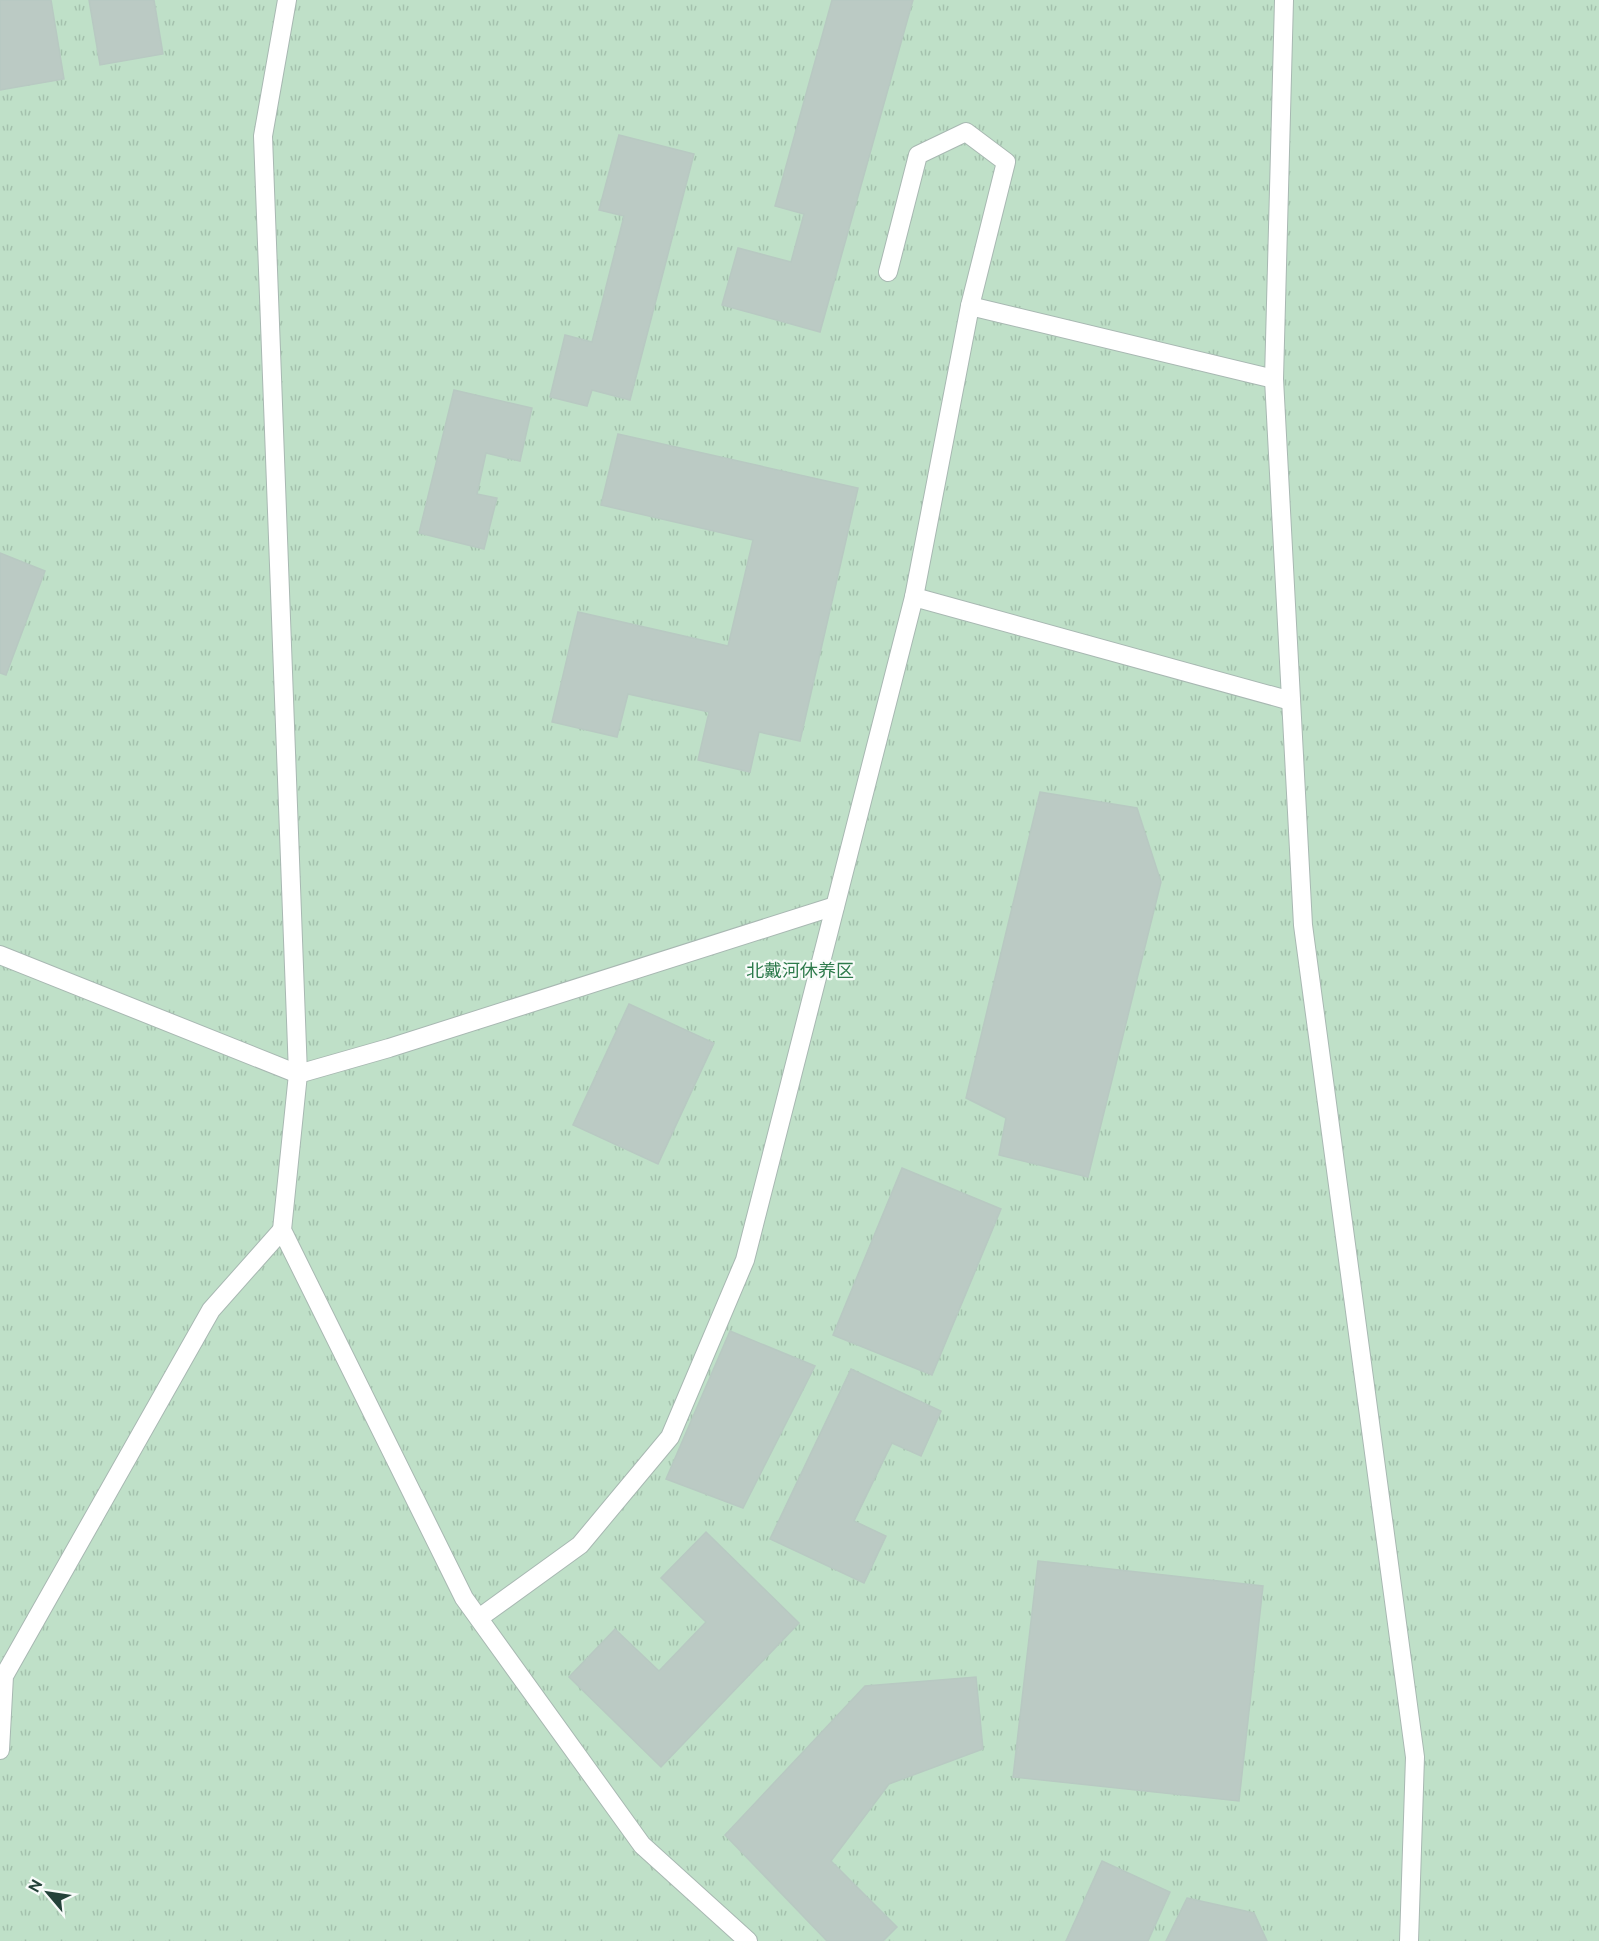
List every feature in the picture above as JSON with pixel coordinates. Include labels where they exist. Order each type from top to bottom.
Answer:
[{"type":"street","points":[[287,0],[263,136],[298,1074],[282,1230],[464,1598],[642,1845],[748,1941]]},
{"type":"street","points":[[1284,0],[1274,379],[1303,925],[1415,1757],[1409,1941]]},
{"type":"street","points":[[479,1618],[580,1545],[670,1437],[745,1260],[914,597],[970,306],[1006,162],[966,132],[918,155],[888,272]]},
{"type":"street","points":[[970,306],[1274,379]]},
{"type":"street","points":[[914,597],[1291,701]]},
{"type":"street","points":[[0,955],[298,1074],[389,1048],[835,906]]},
{"type":"street","points":[[0,1749],[4,1676],[211,1310],[282,1230]]},
{"type":"green space","name":"北戴河休养区","points":[[0,0],[1599,0],[1599,1941],[0,1941]]},
{"type":"building","points":[[0,0],[51,0],[64,79],[0,90]]},
{"type":"building","points":[[89,0],[154,0],[163,54],[100,65]]},
{"type":"building","points":[[832,0],[913,0],[820,332],[722,305],[738,248],[791,262],[804,214],[775,206]]},
{"type":"building","points":[[619,135],[694,154],[630,400],[592,390],[587,406],[550,397],[565,335],[592,342],[624,216],[599,210]]},
{"type":"building","points":[[454,390],[532,408],[520,461],[486,453],[477,494],[497,498],[484,549],[419,533]]},
{"type":"building","points":[[618,434],[858,488],[800,741],[759,732],[750,772],[698,760],[709,712],[628,694],[617,737],[552,722],[578,612],[728,646],[753,540],[601,505]]},
{"type":"building","points":[[0,553],[45,571],[6,675],[0,673]]},
{"type":"building","points":[[1040,792],[1137,808],[1161,882],[1088,1177],[999,1155],[1006,1118],[966,1098]]},
{"type":"building","points":[[629,1004],[714,1043],[658,1164],[573,1125]]},
{"type":"building","points":[[902,1168],[1001,1209],[932,1375],[833,1335]]},
{"type":"building","points":[[730,1331],[815,1366],[743,1508],[666,1479]]},
{"type":"building","points":[[851,1369],[941,1411],[921,1456],[892,1443],[854,1521],[886,1536],[864,1583],[770,1539]]},
{"type":"building","points":[[706,1532],[799,1623],[661,1767],[569,1677],[615,1629],[659,1671],[706,1622],[661,1578]]},
{"type":"building","points":[[1038,1561],[1263,1586],[1239,1801],[1013,1777]]},
{"type":"building","points":[[976,1677],[983,1749],[889,1784],[831,1861],[897,1927],[883,1941],[827,1941],[725,1835],[865,1686]]},
{"type":"building","points":[[1102,1861],[1170,1892],[1148,1941],[1066,1941]]},
{"type":"building","points":[[1187,1898],[1254,1913],[1267,1941],[1166,1941]]}]
